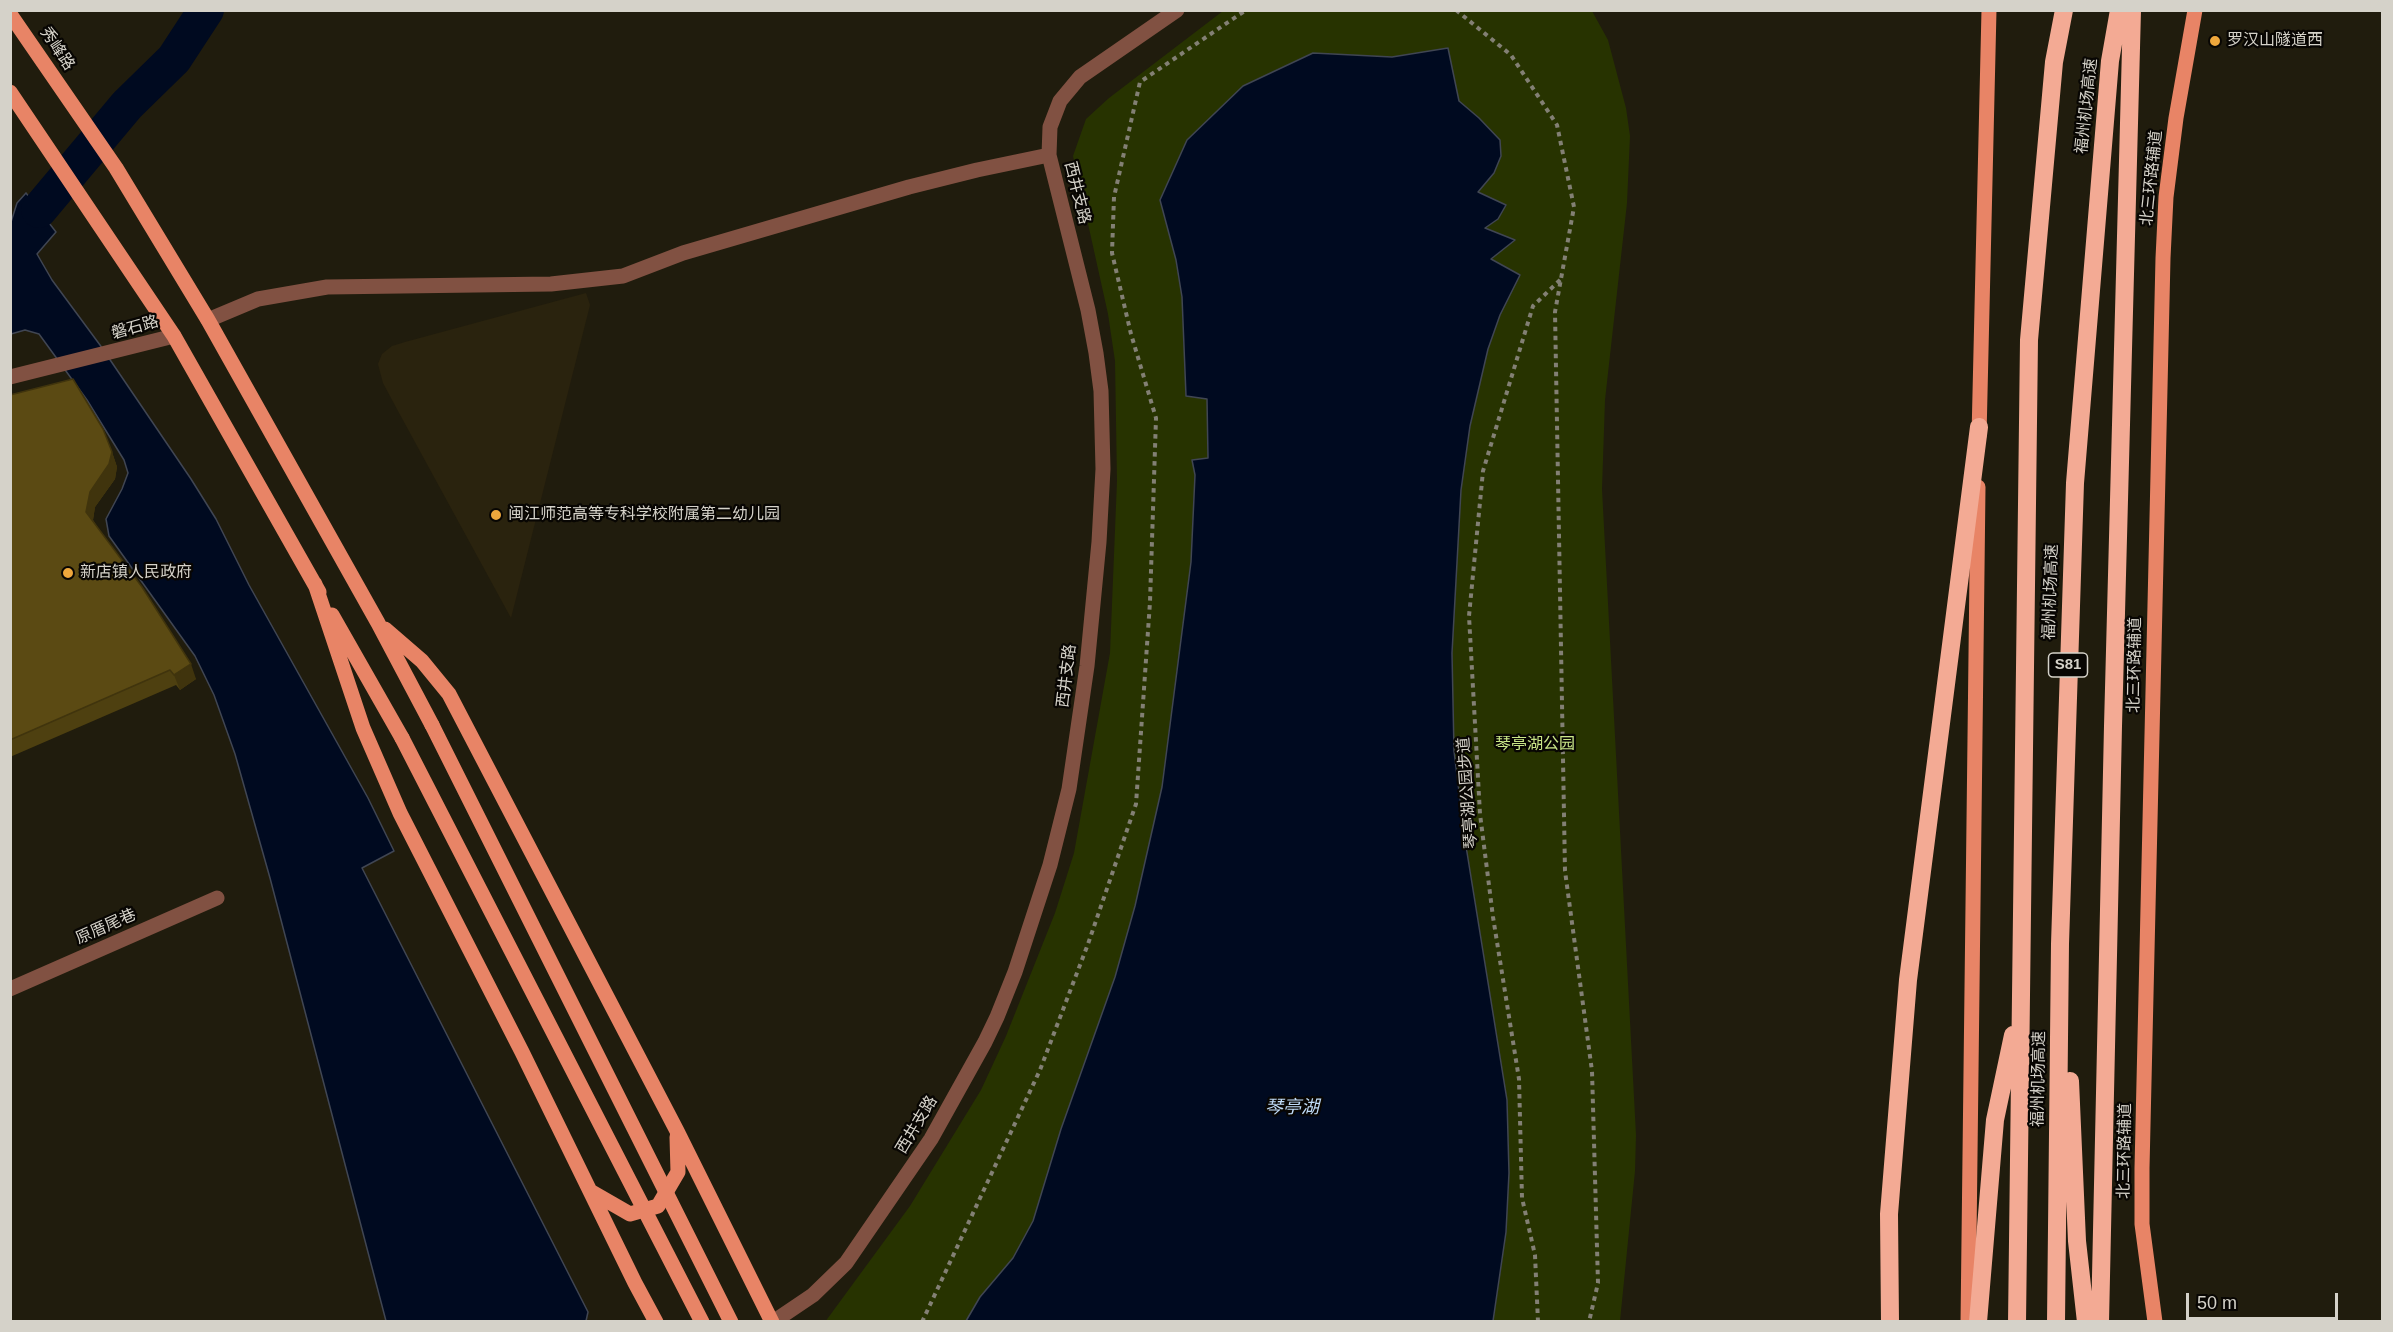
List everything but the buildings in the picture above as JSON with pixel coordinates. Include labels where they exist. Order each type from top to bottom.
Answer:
[{"type":"highway","name":"福州机场高速","points":[[2017,1322],[2029,340],[2054,62],[2064,10]]},
{"type":"highway","name":"福州机场高速","points":[[2056,1322],[2060,944],[2075,483],[2110,61],[2119,10]]},
{"type":"highway","points":[[2100,1322],[2132,10]]},
{"type":"highway","points":[[1890,1322],[1889,1214],[1908,981],[1979,427]]},
{"type":"highway","points":[[2060,944],[2078,1241],[2086,1322]]},
{"type":"highway","points":[[1978,1322],[1995,1120],[2022,995]]},
{"type":"main road","points":[[1968,1322],[1979,427],[1989,10]]},
{"type":"main road","name":"北三环路辅道","points":[[2156,1322],[2142,1224],[2142,1168],[2163,258],[2166,197],[2195,10]]},
{"type":"main road","name":"秀峰路","points":[[10,14],[116,168],[208,320],[378,623],[432,725],[731,1322]]},
{"type":"main road","points":[[10,92],[174,336],[402,738],[702,1322]]},
{"type":"main road","points":[[315,584],[363,728],[400,813],[656,1322]]},
{"type":"main road","points":[[378,623],[422,661],[450,694],[677,1131],[772,1322]]},
{"type":"main road","points":[[590,1191],[630,1214],[658,1206],[678,1172],[677,1131]]},
{"type":"street","name":"西井支路","points":[[772,1322],[813,1294],[846,1263],[931,1139],[985,1042],[1016,972],[1047,875],[1075,753],[1088,655],[1102,508],[1103,433],[1101,391],[1088,310],[1049,155],[1050,127],[1060,101],[1069,89],[1096,64],[1177,10]]},
{"type":"street","points":[[208,320],[258,299],[327,287],[551,284],[623,276],[683,253],[909,187],[1049,155]]},
{"type":"street","name":"磐石路","points":[[10,377],[174,336]]},
{"type":"street","name":"原厝尾巷","points":[[10,989],[217,898]]},
{"type":"path","points":[[1456,10],[1510,55],[1557,125],[1574,207],[1555,312],[1565,871],[1592,1071],[1598,1283],[1589,1322]]},
{"type":"path","name":"琴亭湖公园步道","points":[[1538,1322],[1535,1255],[1522,1198],[1519,1079],[1493,917],[1480,814],[1469,616],[1483,471],[1533,306],[1561,279]]},
{"type":"shaded area","name":"闽江师范高等专科学校附属第二幼儿园","points":[[586,293],[590,305],[511,618],[383,383],[378,364],[382,354],[392,346]]},
{"type":"green space","name":"琴亭湖公园","points":[[1223,11],[1592,11],[1608,40],[1626,108],[1630,136],[1627,203],[1605,400],[1602,489],[1636,1135],[1635,1171],[1620,1321],[1493,1321],[1506,1232],[1509,1173],[1507,1100],[1465,840],[1454,751],[1452,653],[1461,490],[1470,426],[1488,349],[1500,315],[1491,259],[1514,240],[1485,228],[1478,192],[1494,173],[1479,118],[1459,102],[1447,49],[1392,57],[1313,53],[1243,86],[1187,140],[1160,200],[1176,260],[1182,297],[1186,396],[1207,399],[1208,459],[1192,460],[1195,475],[1191,562],[1162,787],[1135,906],[1115,977],[1061,1129],[1033,1221],[1013,1258],[980,1297],[966,1321],[825,1322],[910,1206],[981,1090],[1006,1036],[1055,913],[1074,853],[1110,653],[1117,481],[1115,361],[1108,314],[1073,156],[1086,119],[1109,98]]},
{"type":"water","name":"琴亭湖","points":[[1448,48],[1459,101],[1500,140],[1501,156],[1494,173],[1478,192],[1506,205],[1498,219],[1485,228],[1515,240],[1491,259],[1520,275],[1500,315],[1488,349],[1470,426],[1461,490],[1452,653],[1454,751],[1465,840],[1507,1100],[1509,1173],[1506,1232],[1493,1321],[966,1321],[980,1297],[1013,1258],[1033,1221],[1061,1129],[1115,977],[1135,906],[1162,787],[1191,562],[1195,475],[1192,460],[1208,458],[1207,399],[1186,396],[1182,297],[1176,260],[1160,200],[1187,140],[1243,86],[1313,53],[1392,57]]},
{"type":"water","points":[[26,193],[56,232],[37,254],[52,280],[100,345],[216,519],[249,585],[368,798],[394,851],[362,868],[588,1312],[586,1321],[386,1321],[270,878],[235,754],[214,695],[195,656],[109,536],[106,519],[128,473],[124,460],[87,400],[39,334],[25,330],[11,334],[11,222],[17,203]]},
{"type":"waterway","points":[[39,210],[127,105],[174,59],[206,10]]},
{"type":"place","name":"罗汉山隧道西","points":[[2215,41]]},
{"type":"place","name":"闽江师范高等专科学校附属第二幼儿园","points":[[496,515]]},
{"type":"place","name":"新店镇人民政府","points":[[68,573]]}]
